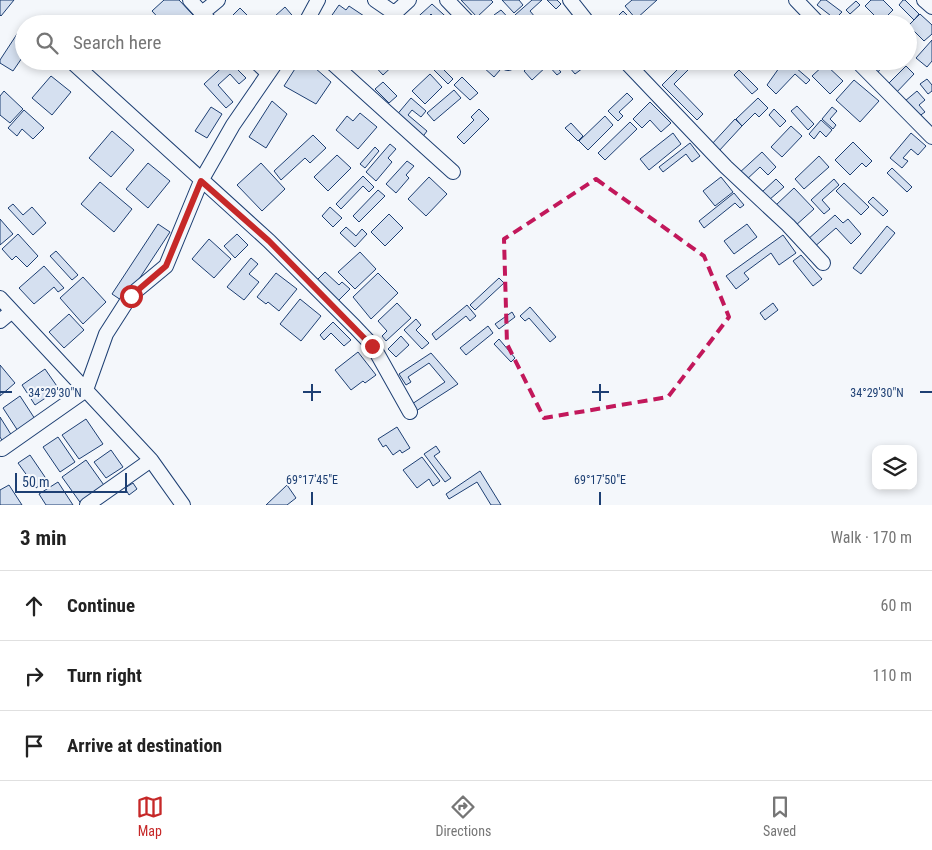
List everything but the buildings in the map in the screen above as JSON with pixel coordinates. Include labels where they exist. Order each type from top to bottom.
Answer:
[{"type":"street","points":[[190,0],[201,14],[218,0]]},
{"type":"street","points":[[309,15],[318,0]]},
{"type":"street","points":[[375,0],[391,11],[397,11],[410,0]]},
{"type":"street","points":[[447,0],[461,15]]},
{"type":"street","points":[[570,0],[582,15]]},
{"type":"street","points":[[796,0],[811,15]]},
{"type":"street","points":[[924,0],[932,7]]},
{"type":"street","points":[[82,70],[201,181],[269,241],[372,346],[410,412]]},
{"type":"street","points":[[265,70],[268,73]]},
{"type":"street","points":[[2,449],[86,390],[106,334],[131,296],[166,266],[201,181],[233,125],[270,70]]},
{"type":"street","points":[[340,70],[453,172]]},
{"type":"street","points":[[634,70],[726,167],[788,225],[823,263]]},
{"type":"street","points":[[866,70],[932,137]]},
{"type":"street","points":[[0,298],[151,460],[183,505]]},
{"type":"street","points":[[0,321],[12,311]]},
{"type":"street","points":[[87,505],[151,460]]},
{"type":"highlighted area","points":[[596,179],[704,256],[729,317],[668,397],[544,418],[507,344],[504,239]]},
{"type":"route","points":[[131,296],[166,266],[201,181],[269,241],[372,346]]}]
